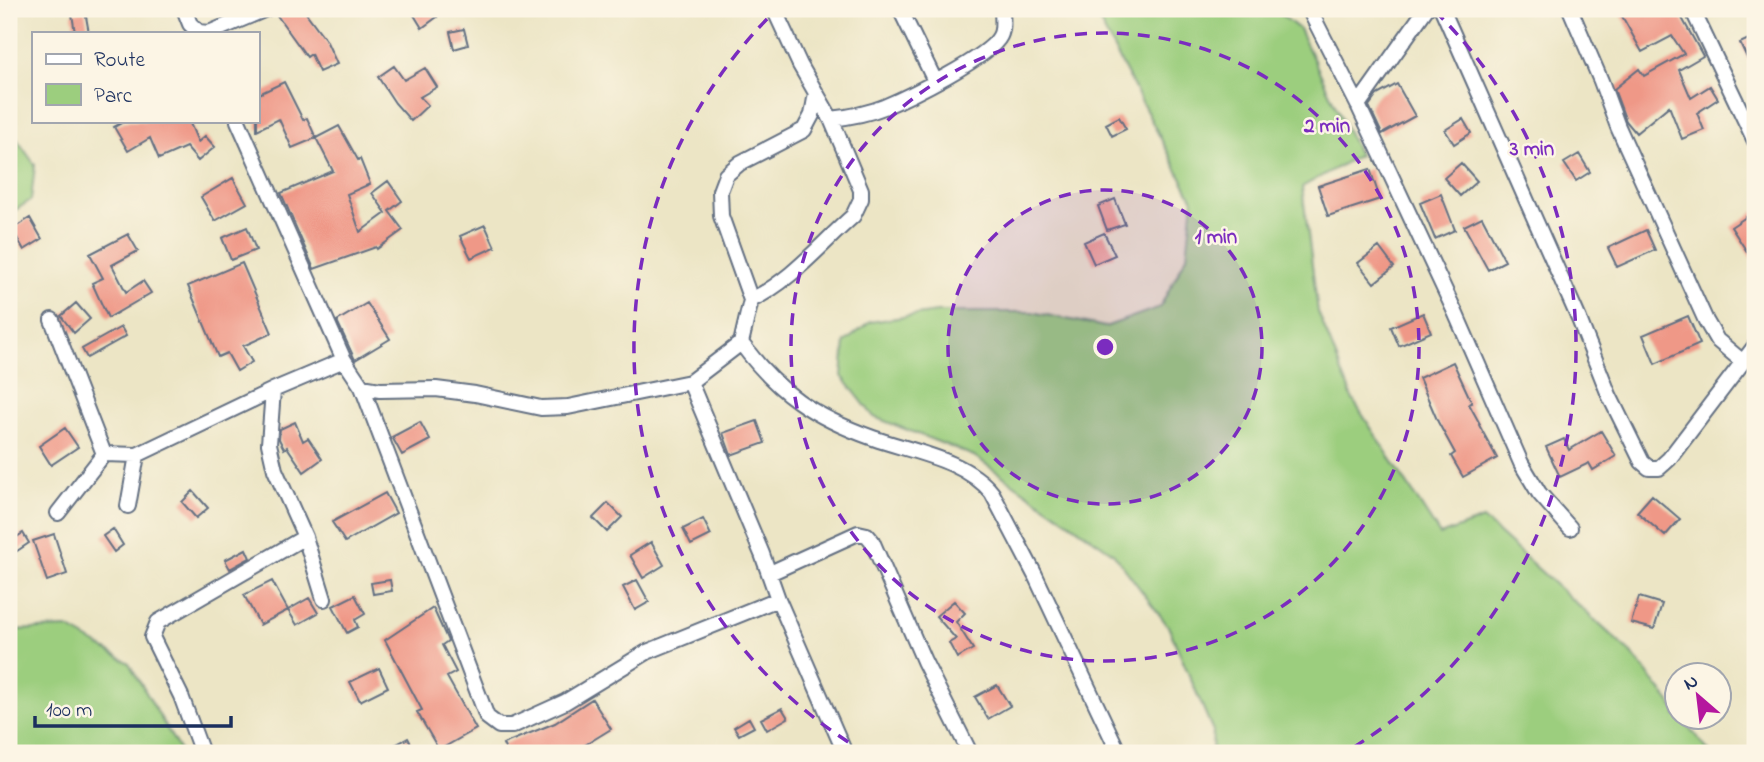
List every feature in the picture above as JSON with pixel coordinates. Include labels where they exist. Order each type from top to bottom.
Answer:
[{"type":"street","points":[[184,9],[190,24],[199,32]]},
{"type":"street","points":[[211,32],[266,9]]},
{"type":"street","points":[[751,300],[769,292],[790,275],[853,216],[858,208],[861,190],[831,119],[800,65],[774,9]]},
{"type":"street","points":[[900,9],[935,81]]},
{"type":"street","points":[[831,119],[884,107],[992,48],[1002,34],[1002,9]]},
{"type":"street","points":[[1309,9],[1455,312],[1521,463],[1539,493],[1570,528]]},
{"type":"street","points":[[1358,106],[1426,9]]},
{"type":"street","points":[[1442,9],[1579,319],[1609,395],[1642,462],[1649,468],[1659,468],[1669,459],[1755,346]]},
{"type":"street","points":[[1570,9],[1618,127],[1706,321],[1717,340],[1743,362]]},
{"type":"street","points":[[1692,9],[1755,141]]},
{"type":"street","points":[[362,387],[380,390],[436,389],[541,408],[568,407],[690,382],[741,343],[751,300],[721,216],[720,191],[726,175],[740,163],[804,130],[812,115],[816,93]]},
{"type":"street","points":[[238,122],[344,360],[362,387],[487,717],[499,726],[512,726],[565,702],[647,652],[778,599]]},
{"type":"street","points":[[52,320],[104,454]]},
{"type":"street","points":[[741,343],[772,381],[803,407],[871,437],[945,463],[984,482],[1035,575],[1119,753]]},
{"type":"street","points":[[104,454],[137,455],[344,360]]},
{"type":"street","points":[[690,382],[770,573],[778,599],[845,753]]},
{"type":"street","points":[[274,390],[269,444],[275,470],[305,537],[324,599]]},
{"type":"street","points":[[58,513],[104,454]]},
{"type":"street","points":[[128,506],[137,455]]},
{"type":"street","points":[[770,573],[858,533],[867,535],[872,541],[924,662],[970,753]]},
{"type":"street","points":[[202,753],[181,696],[152,637],[158,622],[305,537]]},
{"type":"green space","points":[[1093,9],[1274,9],[1299,29],[1359,155],[1302,187],[1318,312],[1353,400],[1440,535],[1483,519],[1633,655],[1662,692],[1662,730],[1691,730],[1710,753],[1212,753],[1213,731],[1168,626],[1113,553],[974,456],[874,417],[842,376],[845,342],[870,322],[937,312],[1032,312],[1105,327],[1160,307],[1187,256],[1193,200]]},
{"type":"green space","points":[[9,128],[35,165],[31,200],[9,214]]},
{"type":"green space","points":[[68,628],[129,663],[181,753],[9,753],[9,630]]},
{"type":"building","points":[[282,9],[303,9],[326,40],[337,64],[319,72],[311,54],[307,57],[276,14]]},
{"type":"building","points":[[423,9],[431,9],[437,17],[422,28],[414,15]]},
{"type":"building","points":[[1618,9],[1677,9],[1703,56],[1679,70],[1691,98],[1710,86],[1718,99],[1697,113],[1704,130],[1682,139],[1669,106],[1636,133],[1626,121],[1614,89],[1639,69],[1644,76],[1684,54],[1672,36],[1642,52]]},
{"type":"building","points":[[85,11],[89,32],[75,32],[72,14]]},
{"type":"building","points":[[464,29],[468,45],[454,49],[450,32]]},
{"type":"building","points":[[1755,36],[1755,57],[1748,60],[1740,43]]},
{"type":"building","points":[[394,66],[404,80],[425,68],[437,87],[420,97],[428,105],[411,121],[378,77]]},
{"type":"building","points":[[284,82],[303,120],[307,118],[316,138],[292,148],[279,119],[257,130],[259,94]]},
{"type":"building","points":[[1397,84],[1415,116],[1382,134],[1369,106],[1377,95]]},
{"type":"building","points":[[1119,117],[1126,129],[1112,136],[1106,124]]},
{"type":"building","points":[[1463,119],[1471,133],[1454,144],[1445,130]]},
{"type":"building","points":[[123,122],[189,122],[198,142],[205,136],[215,147],[198,161],[186,147],[159,159],[150,138],[128,151],[114,127]]},
{"type":"building","points":[[339,126],[358,160],[360,159],[370,184],[347,194],[360,232],[386,213],[372,193],[388,181],[402,201],[389,211],[403,230],[377,249],[376,247],[314,269],[281,193],[333,171],[316,138]]},
{"type":"building","points":[[1579,154],[1590,172],[1576,181],[1564,163]]},
{"type":"building","points":[[1461,163],[1477,181],[1460,196],[1444,178]]},
{"type":"building","points":[[1370,169],[1380,199],[1328,216],[1318,186]]},
{"type":"building","points":[[233,178],[247,203],[215,221],[201,197]]},
{"type":"building","points":[[1441,194],[1455,230],[1435,239],[1420,203]]},
{"type":"building","points":[[1115,199],[1125,224],[1107,230],[1098,206]]},
{"type":"building","points":[[1755,211],[1755,264],[1731,227]]},
{"type":"building","points":[[1482,217],[1505,261],[1488,270],[1464,226]]},
{"type":"building","points":[[30,218],[42,239],[24,250],[12,229]]},
{"type":"building","points":[[485,225],[495,247],[471,258],[460,236]]},
{"type":"building","points":[[247,227],[256,250],[231,260],[222,238]]},
{"type":"building","points":[[1646,230],[1655,250],[1617,267],[1608,248]]},
{"type":"building","points":[[1104,233],[1115,255],[1094,264],[1084,242]]},
{"type":"building","points":[[128,234],[138,251],[112,265],[126,292],[143,281],[151,293],[108,318],[92,283],[103,278],[90,254]]},
{"type":"building","points":[[1379,247],[1394,267],[1374,283],[1358,263]]},
{"type":"building","points":[[242,263],[272,333],[243,346],[252,362],[237,371],[227,353],[218,357],[188,286]]},
{"type":"building","points":[[76,303],[90,319],[74,333],[61,316]]},
{"type":"building","points":[[367,303],[390,339],[355,360],[337,321]]},
{"type":"building","points":[[1423,313],[1431,332],[1399,346],[1391,327]]},
{"type":"building","points":[[1688,316],[1700,344],[1655,364],[1643,335]]},
{"type":"building","points":[[121,327],[126,336],[87,358],[82,349]]},
{"type":"building","points":[[1453,362],[1472,403],[1469,404],[1497,458],[1463,477],[1451,456],[1455,453],[1419,378]]},
{"type":"building","points":[[757,421],[765,443],[731,455],[723,433]]},
{"type":"building","points":[[295,422],[303,441],[308,438],[322,459],[304,472],[279,439],[280,429]]},
{"type":"building","points":[[420,422],[430,440],[402,455],[392,437]]},
{"type":"building","points":[[65,428],[78,447],[51,465],[39,446]]},
{"type":"building","points":[[1601,431],[1616,456],[1593,470],[1589,463],[1560,477],[1546,447],[1564,439],[1569,450]]},
{"type":"building","points":[[193,491],[208,508],[196,518],[182,502]]},
{"type":"building","points":[[385,493],[396,513],[345,542],[332,522]]},
{"type":"building","points":[[1652,495],[1680,519],[1665,536],[1637,512]]},
{"type":"building","points":[[608,503],[622,517],[607,532],[593,518]]},
{"type":"building","points":[[703,519],[711,535],[691,545],[683,529]]},
{"type":"building","points":[[113,529],[123,545],[114,552],[103,536]]},
{"type":"building","points":[[23,533],[29,543],[14,553],[9,542]]},
{"type":"building","points":[[54,534],[67,574],[47,581],[33,541]]},
{"type":"building","points":[[651,542],[664,565],[643,578],[630,555]]},
{"type":"building","points":[[246,549],[250,558],[230,569],[225,560]]},
{"type":"building","points":[[390,580],[392,591],[373,594],[371,583]]},
{"type":"building","points":[[637,580],[649,602],[635,610],[623,587]]},
{"type":"building","points":[[272,581],[288,610],[260,625],[244,595]]},
{"type":"building","points":[[355,595],[365,614],[355,620],[358,627],[347,633],[333,606]]},
{"type":"building","points":[[1639,597],[1662,604],[1654,629],[1631,623]]},
{"type":"building","points":[[309,598],[318,613],[297,625],[288,610]]},
{"type":"building","points":[[954,601],[965,613],[956,622],[973,649],[957,658],[949,643],[956,639],[936,616]]},
{"type":"building","points":[[433,608],[448,641],[442,645],[456,672],[447,677],[476,729],[439,750],[417,712],[422,710],[385,640]]},
{"type":"building","points":[[379,668],[388,687],[360,701],[350,682]]},
{"type":"building","points":[[997,685],[1010,706],[988,719],[975,697]]},
{"type":"building","points":[[592,699],[611,729],[572,753],[507,753],[503,744],[555,723]]},
{"type":"building","points":[[782,708],[788,718],[767,730],[761,719]]},
{"type":"building","points":[[749,718],[754,727],[739,735],[734,727]]},
{"type":"building","points":[[408,738],[416,753],[380,753]]}]
